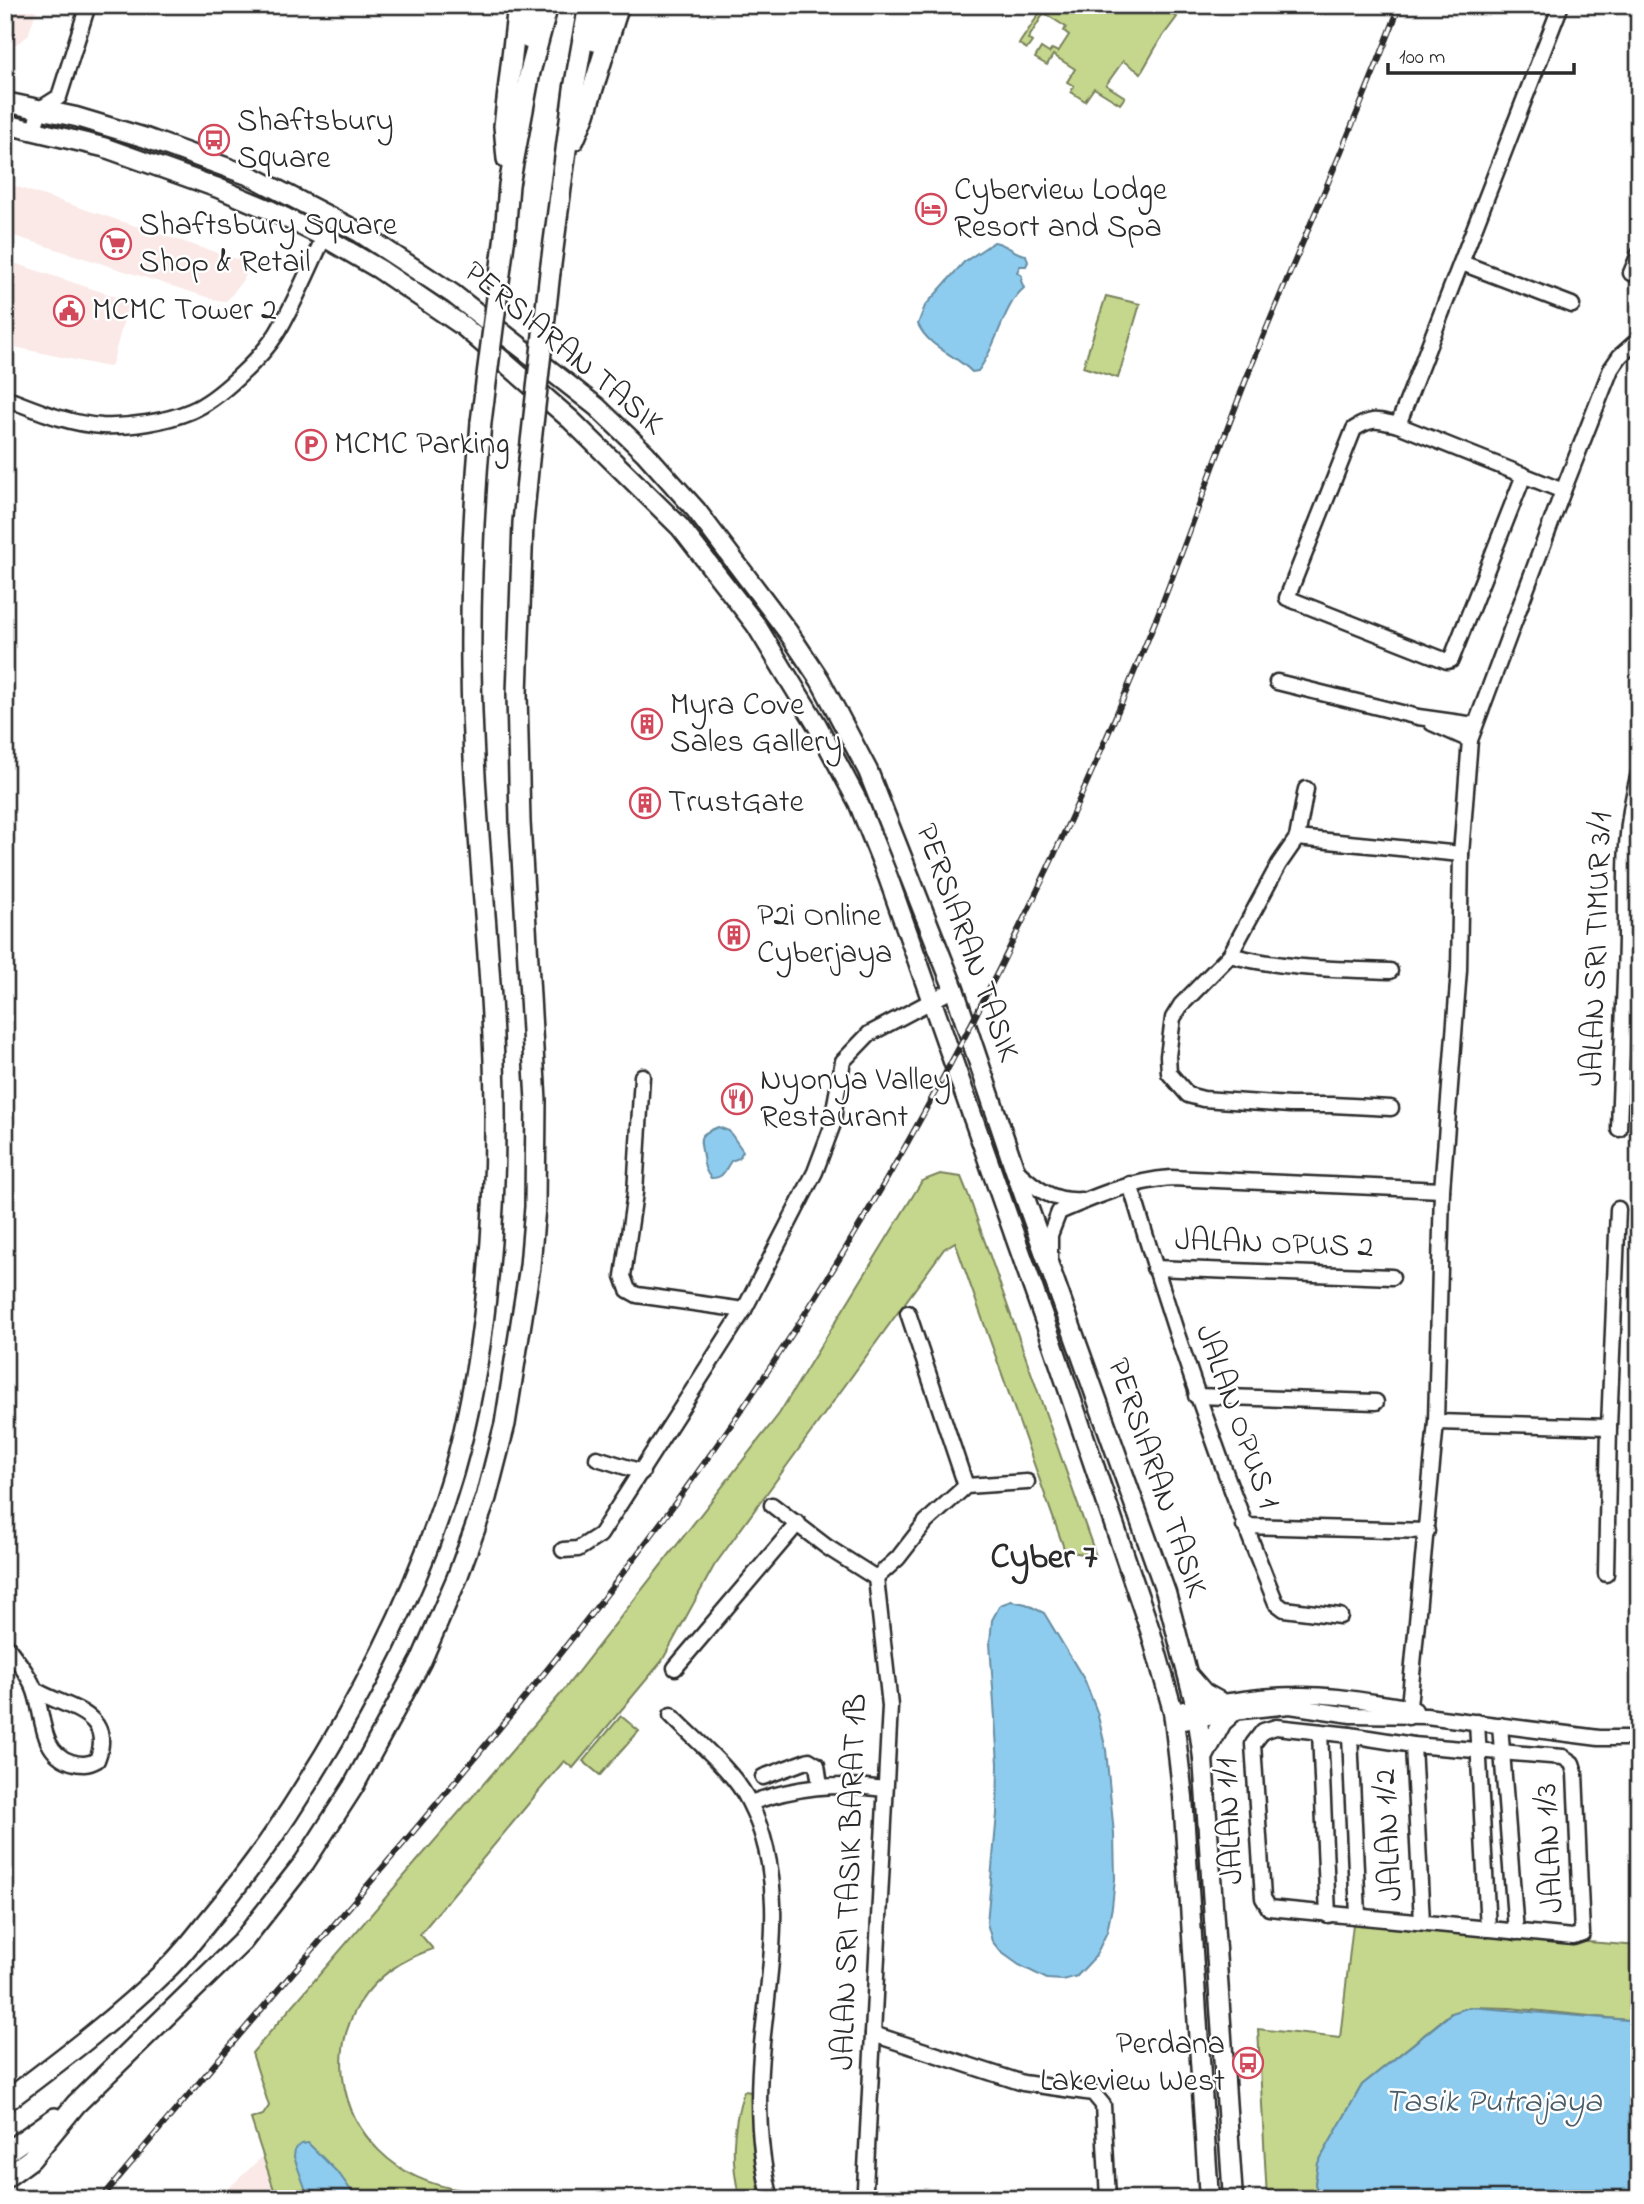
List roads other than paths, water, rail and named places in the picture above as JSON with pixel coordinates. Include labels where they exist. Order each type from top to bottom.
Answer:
[{"type":"highway","points":[[509,185],[504,126],[518,5]]},
{"type":"highway","points":[[530,72],[529,30],[533,5]]},
{"type":"highway","points":[[5,2102],[88,2040],[172,1964],[246,1874],[320,1763],[373,1671],[397,1621],[440,1512],[462,1437],[484,1307],[494,1166],[491,982],[472,737],[474,511],[481,422],[509,185],[530,72],[548,5]]},
{"type":"highway","points":[[5,2178],[31,2159],[76,2104],[242,1942],[320,1839],[353,1787],[421,1661],[457,1578],[496,1465],[524,1303],[535,1207],[536,1101],[520,822],[517,694],[523,523],[562,166],[589,5]]},
{"type":"highway","points":[[574,89],[594,42],[604,5]]},
{"type":"highway","points":[[562,166],[585,114],[619,5]]},
{"type":"highway","points":[[5,2085],[88,2040]]},
{"type":"highway","points":[[5,2153],[76,2104]]},
{"type":"main road","name":"PERSIARAN TASIK","points":[[5,102],[66,115],[146,138],[253,177],[359,232],[453,294],[597,407],[645,453],[703,519],[788,632],[820,680],[868,771],[954,989],[1015,1170],[1166,1592],[1188,1674],[1203,1758],[1233,2199]]},
{"type":"main road","name":"PERSIARAN TASIK","points":[[5,124],[60,136],[129,156],[218,188],[324,237],[414,291],[473,335],[571,420],[680,527],[757,625],[786,673],[858,802],[888,877],[1049,1333],[1151,1633],[1174,1718],[1183,1797],[1209,2199]]},
{"type":"main road","points":[[1188,1674],[1204,1693],[1229,1708],[1203,1758]]},
{"type":"street","points":[[34,130],[40,109],[58,97],[89,5]]},
{"type":"street","points":[[1398,425],[1561,5]]},
{"type":"street","points":[[58,97],[66,115],[60,136]]},
{"type":"street","points":[[5,398],[56,418],[102,426],[147,423],[192,411],[228,386],[264,350],[277,332],[324,237]]},
{"type":"street","points":[[1631,273],[1639,254]]},
{"type":"street","points":[[1462,263],[1572,304]]},
{"type":"street","points":[[1408,1712],[1436,1422],[1443,1190],[1460,970],[1461,854],[1470,740],[1563,491],[1612,369],[1620,356],[1639,339]]},
{"type":"street","points":[[1524,475],[1453,657],[1447,661],[1287,598],[1354,429],[1365,421],[1378,420],[1398,425],[1524,475],[1563,491]]},
{"type":"street","points":[[1277,682],[1418,717],[1475,725]]},
{"type":"street","points":[[1418,717],[1470,740]]},
{"type":"street","name":"JALAN SRI TIMUR 3/1","points":[[1619,1129],[1632,938],[1626,839],[1630,804],[1639,773]]},
{"type":"street","points":[[1306,789],[1297,838],[1279,864],[1230,955],[1181,1005],[1173,1018],[1168,1056],[1169,1073],[1188,1095],[1203,1099],[1257,1104],[1391,1108]]},
{"type":"street","points":[[1297,838],[1461,854]]},
{"type":"street","points":[[1230,955],[1258,962],[1316,969],[1390,971]]},
{"type":"street","points":[[564,1550],[578,1549],[600,1535],[744,1310],[815,1172],[833,1124],[843,1060],[869,1034],[954,989]]},
{"type":"street","points":[[642,1076],[635,1193],[624,1263],[624,1284],[637,1295],[744,1310]]},
{"type":"street","points":[[1015,1170],[1039,1191],[1055,1198],[1087,1200]]},
{"type":"street","points":[[1050,1264],[1050,1235],[1059,1212],[1147,1179],[1443,1190]]},
{"type":"street","name":"JALAN OPUS 1","points":[[1130,1184],[1196,1396],[1276,1603],[1284,1609],[1340,1616]]},
{"type":"street","points":[[1605,1574],[1618,1209]]},
{"type":"street","name":"JALAN OPUS 2","points":[[1154,1268],[1392,1278]]},
{"type":"street","points":[[908,1313],[966,1486]]},
{"type":"street","points":[[1196,1396],[1376,1402]]},
{"type":"street","points":[[1436,1422],[1609,1427]]},
{"type":"street","points":[[597,1458],[642,1472]]},
{"type":"street","points":[[772,1505],[827,1547],[876,1578],[898,1558],[926,1522],[966,1486],[1027,1482]]},
{"type":"street","points":[[675,1668],[798,1523]]},
{"type":"street","points":[[1244,1526],[1426,1531]]},
{"type":"street","name":"JALAN SRI TASIK BARAT 1B","points":[[865,2188],[890,1706],[876,1578]]},
{"type":"street","points":[[5,1644],[35,1690],[44,1731],[54,1752],[65,1760],[78,1764],[89,1765],[97,1760],[102,1740],[96,1722],[77,1709],[35,1690]]},
{"type":"street","points":[[1174,1718],[1272,1701],[1334,1696],[1374,1709],[1599,1738],[1639,1738]]},
{"type":"street","points":[[671,1715],[726,1769],[750,1803],[770,1860],[773,1882],[773,1935],[760,2089],[763,2161],[771,2199]]},
{"type":"street","points":[[1477,1722],[1488,1929]]},
{"type":"street","points":[[1500,1725],[1516,1932],[1328,1914],[1320,1732],[1502,1754]]},
{"type":"street","name":"JALAN 1/1","points":[[1320,1732],[1269,1728],[1258,1735],[1253,1744],[1265,1904],[1275,1909],[1328,1914]]},
{"type":"street","points":[[1350,1735],[1358,1915]]},
{"type":"street","name":"JALAN 1/2","points":[[1413,1745],[1422,1922]]},
{"type":"street","name":"JALAN 1/3","points":[[1502,1754],[1563,1758],[1572,1763],[1575,1773],[1582,1934],[1573,1937],[1516,1932]]},
{"type":"street","points":[[763,1777],[809,1759],[817,1765],[820,1785]]},
{"type":"street","points":[[750,1803],[820,1785],[885,1789]]},
{"type":"street","points":[[873,2034],[1023,2083],[1093,2093],[1103,2105],[1108,2199]]},
{"type":"water","points":[[994,242],[1026,255],[1026,266],[1020,266],[1017,272],[1022,276],[1024,288],[1005,315],[985,361],[978,371],[972,372],[928,339],[918,324],[925,306],[964,262]]},
{"type":"water","points":[[718,1127],[729,1131],[743,1151],[721,1175],[711,1178],[704,1166],[701,1138]]},
{"type":"water","points":[[1011,1601],[1026,1604],[1044,1613],[1085,1681],[1097,1712],[1106,1750],[1114,1834],[1115,1879],[1112,1907],[1107,1932],[1095,1957],[1077,1976],[1063,1980],[1047,1979],[1001,1952],[992,1941],[987,1923],[997,1814],[998,1764],[990,1643],[992,1620],[1000,1605]]},
{"type":"water","name":"Tasik Putrajaya","points":[[1470,2007],[1639,2021],[1639,2199],[1320,2199],[1315,2184],[1318,2163],[1362,2085],[1452,2013]]},
{"type":"water","points":[[308,2143],[340,2175],[357,2199],[309,2199],[294,2157],[295,2149]]},
{"type":"railway","points":[[101,2199],[461,1775],[635,1558],[716,1446],[794,1331],[846,1247],[896,1162],[990,989],[1074,811],[1152,629],[1257,352],[1400,5]]},
{"type":"place","name":"Shaftsbury Square","points":[[214,140]]},
{"type":"place","name":"Cyberview Lodge Resort and Spa","points":[[931,209]]},
{"type":"place","name":"Shaftsbury Square Shop & Retail","points":[[116,244]]},
{"type":"place","name":"MCMC Tower 2","points":[[69,311]]},
{"type":"place","name":"MCMC Parking","points":[[311,445]]},
{"type":"place","name":"Myra Cove Sales Gallery","points":[[647,724]]},
{"type":"place","name":"TrustGate","points":[[645,803]]},
{"type":"place","name":"P2i Online Cyberjaya","points":[[734,935]]},
{"type":"place","name":"Nyonya Valley Restaurant","points":[[737,1099]]},
{"type":"place","name":"Perdana Lakeview West","points":[[1248,2063]]},
{"type":"district","name":"Cyber 7","points":[[1044,1558]]}]
